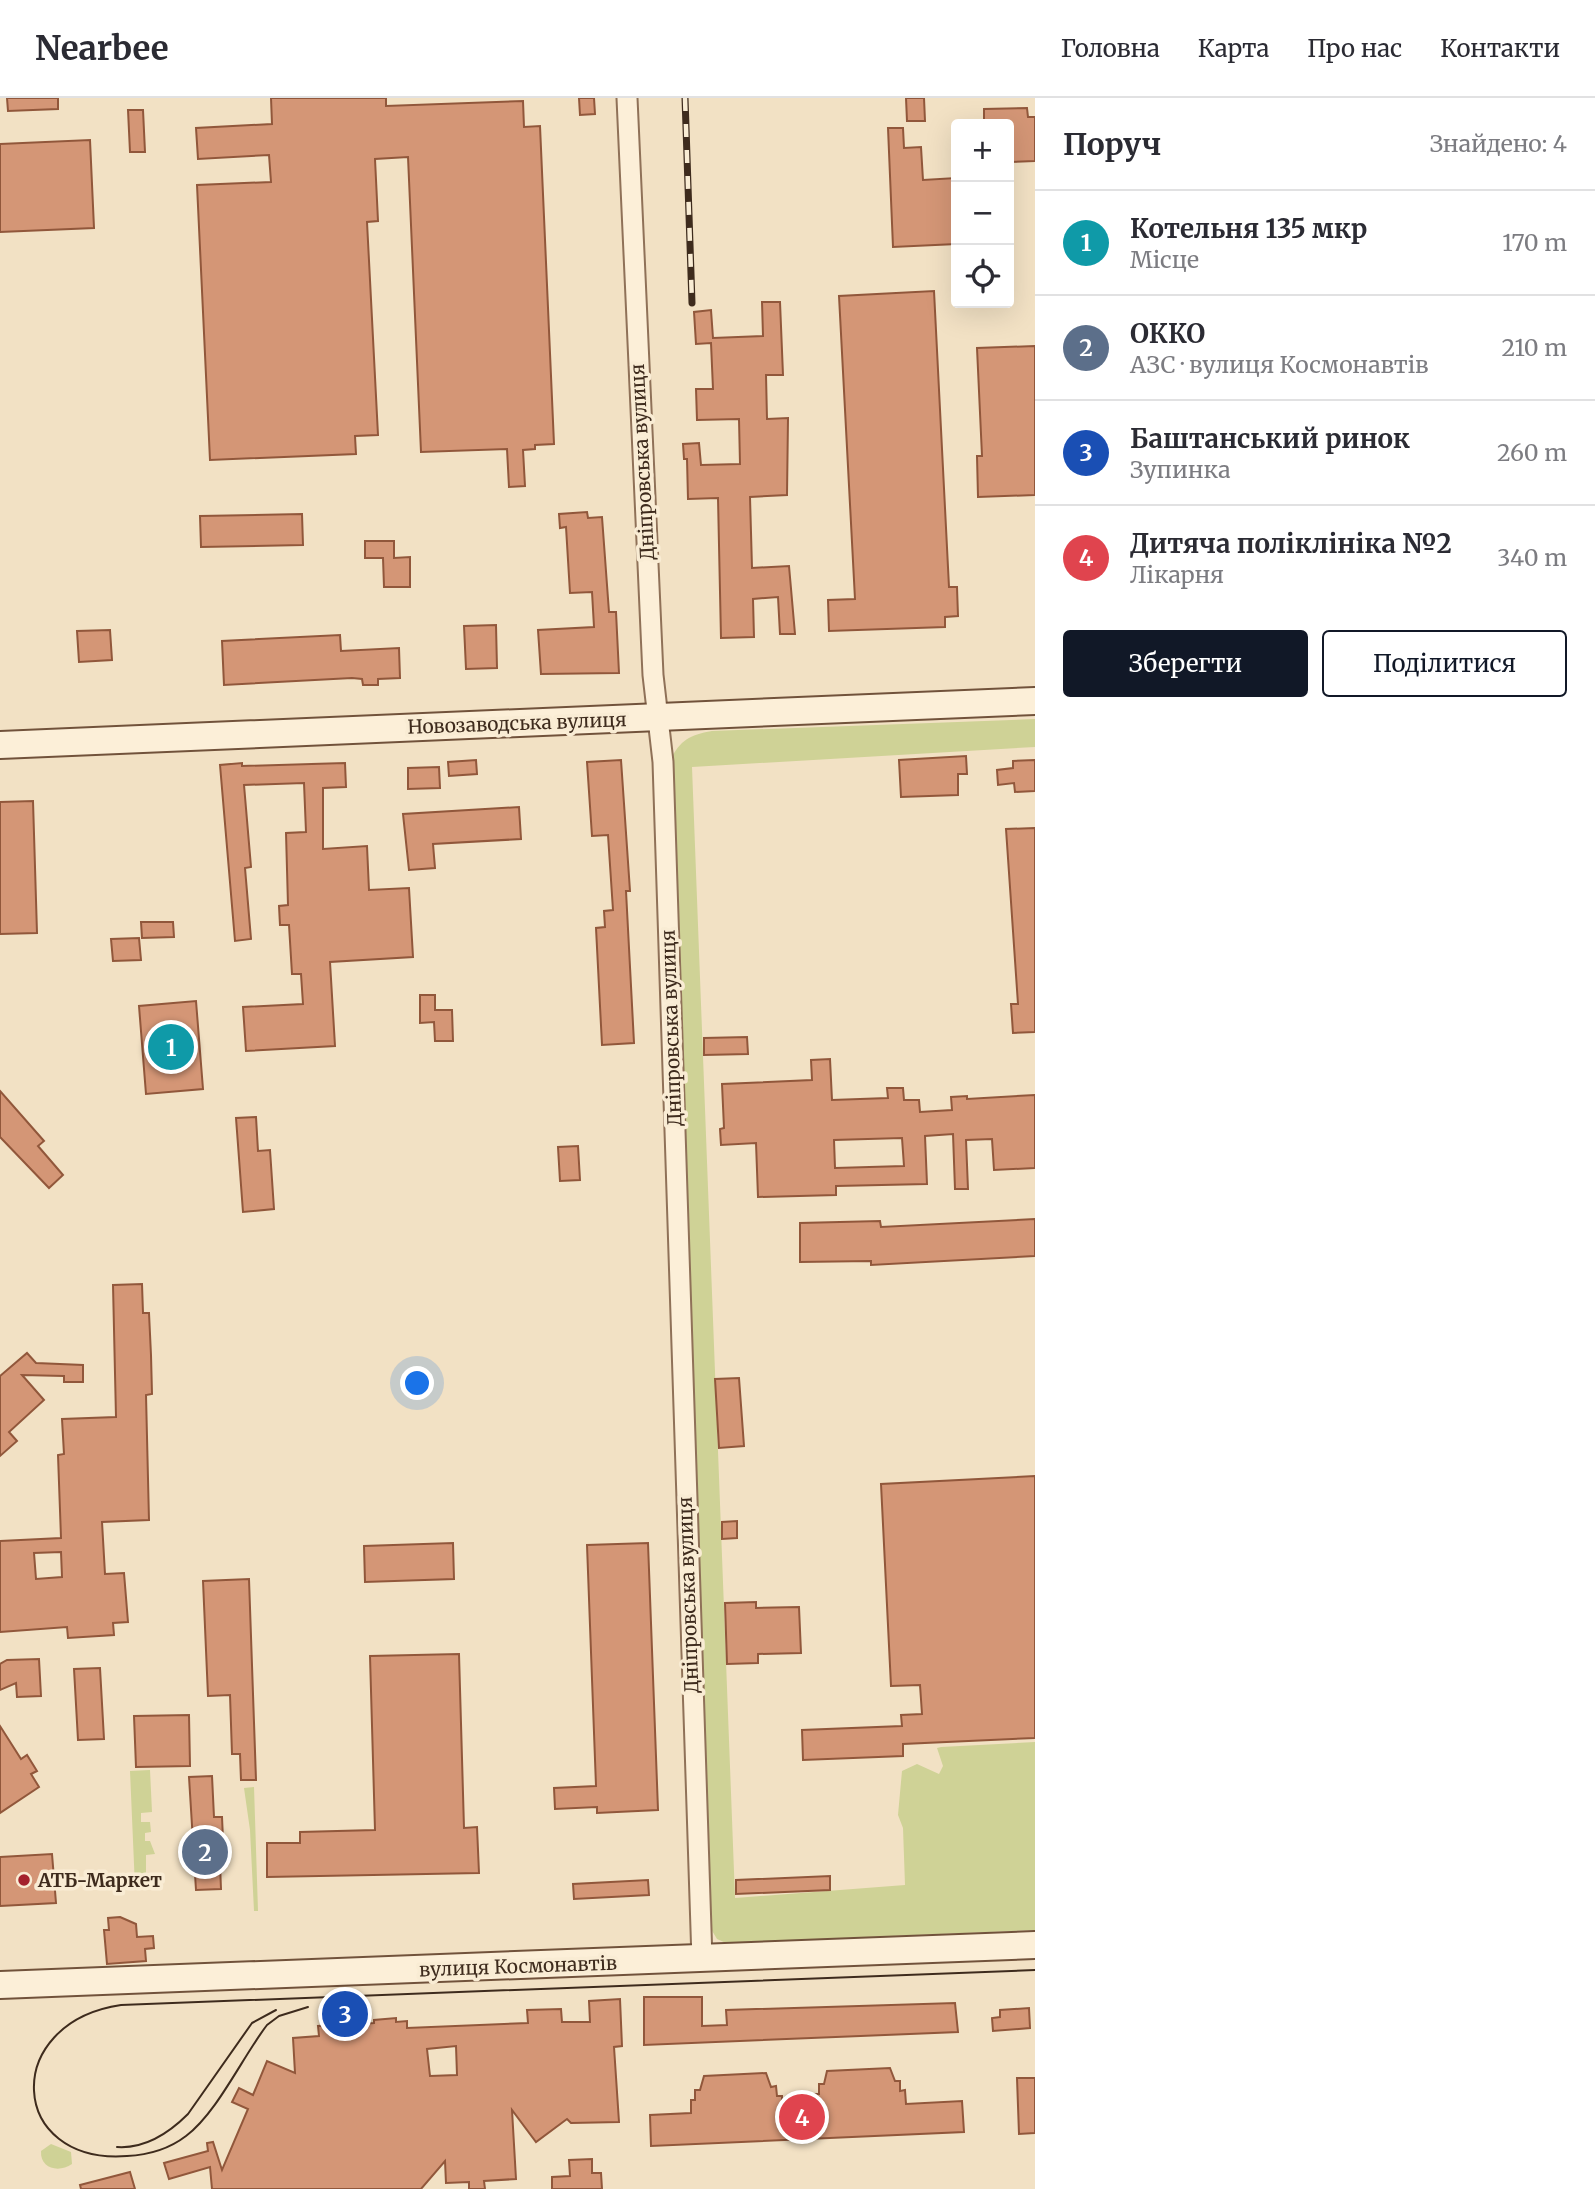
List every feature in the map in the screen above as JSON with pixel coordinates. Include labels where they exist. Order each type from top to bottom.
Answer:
[{"type":"main road","name":"Новозаводська вулиця","points":[[0,746],[1035,701]]},
{"type":"main road","name":"вулиця Космонавтів","points":[[0,1985],[702,1960],[1035,1945]]},
{"type":"street","name":"Дніпровська вулиця","points":[[627,98],[642,460],[657,718],[663,762],[691,1697],[702,1960]]},
{"type":"green space","points":[[1035,719],[1035,747],[692,767],[735,1898],[905,1885],[903,1828],[898,1815],[902,1771],[917,1764],[939,1774],[943,1766],[937,1748],[941,1747],[1035,1742],[1035,1930],[726,1943],[717,1939],[708,1924],[670,760],[686,740],[712,731]]},
{"type":"green space","points":[[150,1770],[152,1812],[141,1813],[141,1822],[150,1822],[151,1832],[145,1833],[145,1841],[150,1841],[155,1854],[146,1855],[146,1886],[135,1887],[130,1771]]},
{"type":"green space","points":[[254,1787],[258,1911],[254,1911],[250,1830],[244,1788]]},
{"type":"green space","points":[[51,2144],[71,2152],[72,2164],[56,2169],[47,2165],[41,2151]]},
{"type":"building","points":[[7,98],[58,98],[58,109],[8,111]]},
{"type":"building","points":[[271,98],[386,98],[386,106],[523,101],[524,127],[540,126],[554,444],[535,445],[535,449],[523,450],[525,486],[509,487],[507,449],[421,452],[408,157],[375,159],[378,221],[367,222],[378,435],[355,436],[356,454],[210,460],[197,185],[271,182],[269,155],[198,159],[196,128],[272,124]]},
{"type":"building","points":[[579,98],[594,98],[595,114],[580,115]]},
{"type":"building","points":[[906,98],[924,98],[925,121],[907,121]]},
{"type":"building","points":[[1027,108],[1028,117],[1035,117],[1035,161],[1014,162],[1014,119],[984,119],[984,109]]},
{"type":"building","points":[[128,110],[143,110],[145,152],[130,152]]},
{"type":"building","points":[[888,128],[903,128],[904,148],[921,147],[923,180],[951,178],[951,244],[893,247]]},
{"type":"building","points":[[90,140],[94,228],[0,232],[0,144]]},
{"type":"building","points":[[934,291],[949,587],[957,587],[958,616],[945,617],[945,627],[829,631],[828,600],[855,599],[839,296]]},
{"type":"building","points":[[762,302],[780,302],[783,375],[766,375],[767,419],[788,418],[787,495],[750,497],[752,568],[789,566],[795,634],[780,634],[778,597],[753,599],[754,637],[721,638],[718,498],[688,499],[687,459],[684,459],[683,444],[699,443],[701,465],[740,464],[739,419],[697,420],[696,389],[713,389],[711,343],[696,344],[694,312],[711,310],[713,338],[763,336]]},
{"type":"building","points":[[1035,346],[1035,495],[978,497],[977,456],[982,456],[977,348]]},
{"type":"building","points":[[587,512],[588,518],[602,517],[609,612],[616,612],[619,673],[541,674],[538,630],[594,627],[592,592],[570,593],[566,527],[560,528],[559,514]]},
{"type":"building","points":[[302,514],[303,545],[201,547],[200,516]]},
{"type":"building","points":[[365,541],[394,541],[394,558],[410,557],[410,587],[384,587],[383,558],[365,558]]},
{"type":"building","points":[[496,625],[497,668],[466,669],[464,626]]},
{"type":"building","points":[[110,630],[112,660],[79,662],[77,631]]},
{"type":"building","points":[[340,635],[341,651],[399,648],[400,678],[378,679],[378,685],[363,685],[362,679],[352,678],[224,685],[222,641]]},
{"type":"building","points":[[966,756],[967,774],[958,774],[958,795],[901,797],[899,760]]},
{"type":"building","points":[[476,760],[477,774],[449,776],[448,762]]},
{"type":"building","points":[[621,760],[630,891],[626,891],[634,1043],[602,1045],[596,928],[605,927],[604,911],[613,910],[608,835],[592,836],[587,762]]},
{"type":"building","points":[[1035,760],[1035,791],[1015,792],[1014,783],[998,785],[997,770],[1013,768],[1013,761]]},
{"type":"building","points":[[242,763],[242,766],[345,763],[346,787],[323,788],[323,849],[367,846],[369,890],[409,888],[413,957],[330,962],[335,1046],[246,1051],[243,1007],[303,1004],[301,974],[292,974],[289,925],[280,925],[279,906],[288,905],[286,833],[306,832],[304,783],[244,785],[251,867],[245,868],[251,939],[235,941],[220,765]]},
{"type":"building","points":[[439,767],[440,788],[408,789],[408,768]]},
{"type":"building","points":[[33,801],[37,933],[0,934],[0,802]]},
{"type":"building","points":[[519,807],[521,839],[433,844],[435,868],[409,870],[403,814]]},
{"type":"building","points":[[1035,828],[1035,1032],[1013,1033],[1011,1004],[1018,1004],[1006,829]]},
{"type":"building","points":[[141,922],[173,922],[174,937],[142,938]]},
{"type":"building","points":[[139,938],[141,960],[113,961],[111,939]]},
{"type":"building","points":[[420,995],[435,995],[435,1010],[452,1010],[453,1041],[435,1041],[434,1022],[420,1023]]},
{"type":"building","points":[[196,1001],[203,1089],[146,1094],[139,1006]]},
{"type":"building","points":[[747,1037],[748,1054],[704,1055],[704,1038]]},
{"type":"building","points":[[830,1059],[832,1100],[888,1098],[887,1088],[903,1088],[904,1100],[919,1100],[920,1112],[952,1110],[951,1097],[967,1096],[967,1099],[1035,1095],[1035,1168],[994,1170],[992,1139],[966,1140],[968,1189],[955,1189],[953,1134],[925,1136],[927,1184],[836,1186],[836,1195],[758,1197],[756,1143],[721,1145],[720,1129],[724,1128],[722,1084],[812,1080],[811,1060]],"holes":[[[902,1138],[904,1166],[835,1168],[834,1140]]]},
{"type":"building","points":[[0,1091],[44,1141],[38,1146],[63,1175],[49,1188],[0,1137]]},
{"type":"building","points":[[256,1117],[258,1151],[270,1150],[274,1209],[243,1212],[236,1118]]},
{"type":"building","points":[[578,1146],[580,1180],[560,1181],[558,1147]]},
{"type":"building","points":[[1035,1219],[1035,1256],[871,1265],[871,1261],[800,1262],[800,1223],[880,1221],[881,1227]]},
{"type":"building","points":[[142,1284],[143,1313],[149,1313],[151,1355],[152,1394],[146,1395],[149,1520],[102,1522],[105,1574],[124,1573],[128,1622],[113,1623],[114,1635],[68,1638],[67,1627],[0,1632],[0,1541],[61,1538],[58,1455],[64,1454],[62,1419],[116,1417],[113,1285]],"holes":[[[61,1552],[62,1577],[36,1579],[34,1553]]]},
{"type":"building","points":[[27,1353],[36,1363],[83,1365],[83,1382],[64,1382],[64,1376],[22,1375],[44,1400],[9,1432],[17,1441],[0,1456],[0,1376]]},
{"type":"building","points":[[739,1378],[744,1446],[719,1448],[715,1379]]},
{"type":"building","points":[[1035,1476],[1035,1738],[903,1744],[903,1756],[803,1760],[802,1730],[902,1726],[901,1715],[922,1714],[920,1685],[891,1686],[881,1484]]},
{"type":"building","points":[[737,1521],[737,1538],[722,1539],[722,1522]]},
{"type":"building","points":[[453,1543],[454,1579],[365,1582],[364,1546]]},
{"type":"building","points":[[648,1543],[658,1810],[597,1813],[597,1807],[555,1809],[554,1788],[596,1786],[587,1545]]},
{"type":"building","points":[[249,1579],[256,1780],[241,1780],[240,1754],[232,1754],[230,1695],[208,1696],[203,1581]]},
{"type":"building","points":[[756,1602],[756,1608],[799,1607],[801,1653],[758,1654],[758,1663],[727,1664],[725,1603]]},
{"type":"building","points":[[459,1654],[464,1828],[477,1827],[479,1873],[267,1877],[267,1843],[300,1843],[300,1832],[375,1830],[370,1656]]},
{"type":"building","points":[[39,1659],[41,1696],[17,1697],[16,1683],[0,1690],[0,1664],[7,1660]]},
{"type":"building","points":[[100,1668],[104,1739],[78,1740],[74,1669]]},
{"type":"building","points":[[189,1715],[190,1766],[136,1767],[134,1716]]},
{"type":"building","points":[[0,1726],[21,1759],[27,1755],[37,1771],[31,1774],[39,1787],[0,1813]]},
{"type":"building","points":[[212,1776],[214,1817],[222,1817],[223,1839],[219,1839],[221,1889],[196,1890],[189,1777]]},
{"type":"building","points":[[52,1854],[56,1903],[0,1906],[0,1857]]},
{"type":"building","points":[[830,1876],[830,1890],[736,1894],[736,1880]]},
{"type":"building","points":[[648,1880],[649,1895],[574,1899],[573,1884]]},
{"type":"building","points":[[120,1917],[136,1924],[137,1937],[153,1936],[154,1948],[145,1949],[146,1961],[107,1964],[104,1930],[109,1930],[108,1918]]},
{"type":"building","points":[[644,1997],[702,1997],[702,2026],[727,2025],[726,2010],[955,2003],[958,2032],[644,2045]]},
{"type":"building","points":[[620,1999],[622,2046],[614,2047],[619,2122],[571,2123],[567,2119],[536,2142],[512,2110],[516,2179],[484,2181],[485,2189],[469,2189],[469,2182],[446,2183],[445,2161],[421,2189],[212,2189],[210,2167],[169,2179],[164,2163],[208,2151],[207,2143],[213,2142],[222,2170],[248,2109],[232,2102],[239,2088],[253,2095],[267,2061],[295,2073],[293,2038],[319,2036],[318,2026],[374,2023],[374,2020],[396,2018],[396,2022],[407,2021],[407,2028],[528,2023],[527,2010],[561,2009],[562,2022],[590,2022],[589,2001]],"holes":[[[456,2046],[457,2075],[430,2076],[427,2049]]]},
{"type":"building","points":[[1029,2008],[1030,2028],[993,2031],[992,2018],[1000,2017],[1000,2010]]},
{"type":"building","points":[[890,2068],[895,2081],[900,2081],[900,2091],[905,2090],[906,2104],[962,2101],[964,2132],[651,2146],[650,2115],[691,2113],[691,2100],[695,2100],[695,2090],[700,2090],[704,2076],[766,2073],[771,2087],[776,2086],[777,2096],[782,2096],[782,2109],[815,2108],[814,2094],[819,2094],[819,2084],[824,2084],[827,2071]]},
{"type":"building","points":[[1017,2078],[1035,2078],[1035,2133],[1019,2134]]},
{"type":"building","points":[[592,2159],[592,2173],[601,2173],[602,2189],[552,2189],[552,2177],[570,2176],[569,2160]]},
{"type":"building","points":[[130,2172],[135,2189],[81,2189],[80,2185]]},
{"type":"tram line","points":[[308,2007],[279,2016],[267,2025],[208,2113],[186,2136],[165,2148],[127,2156],[88,2153],[59,2139],[41,2117],[34,2091],[38,2063],[54,2037],[82,2017],[121,2005],[1035,1970]]},
{"type":"tram line","points":[[117,2147],[147,2142],[181,2121],[252,2023],[276,2010]]},
{"type":"railway","points":[[685,98],[692,303]]},
{"type":"place","name":"Котельня 135 мкр","points":[[171,1047]]},
{"type":"place","name":"ОККО","points":[[205,1852]]},
{"type":"place","name":"АТБ-Маркет","points":[[24,1880]]},
{"type":"place","name":"Баштанський ринок","points":[[345,2014]]},
{"type":"place","name":"Дитяча поліклініка №2","points":[[802,2117]]}]
